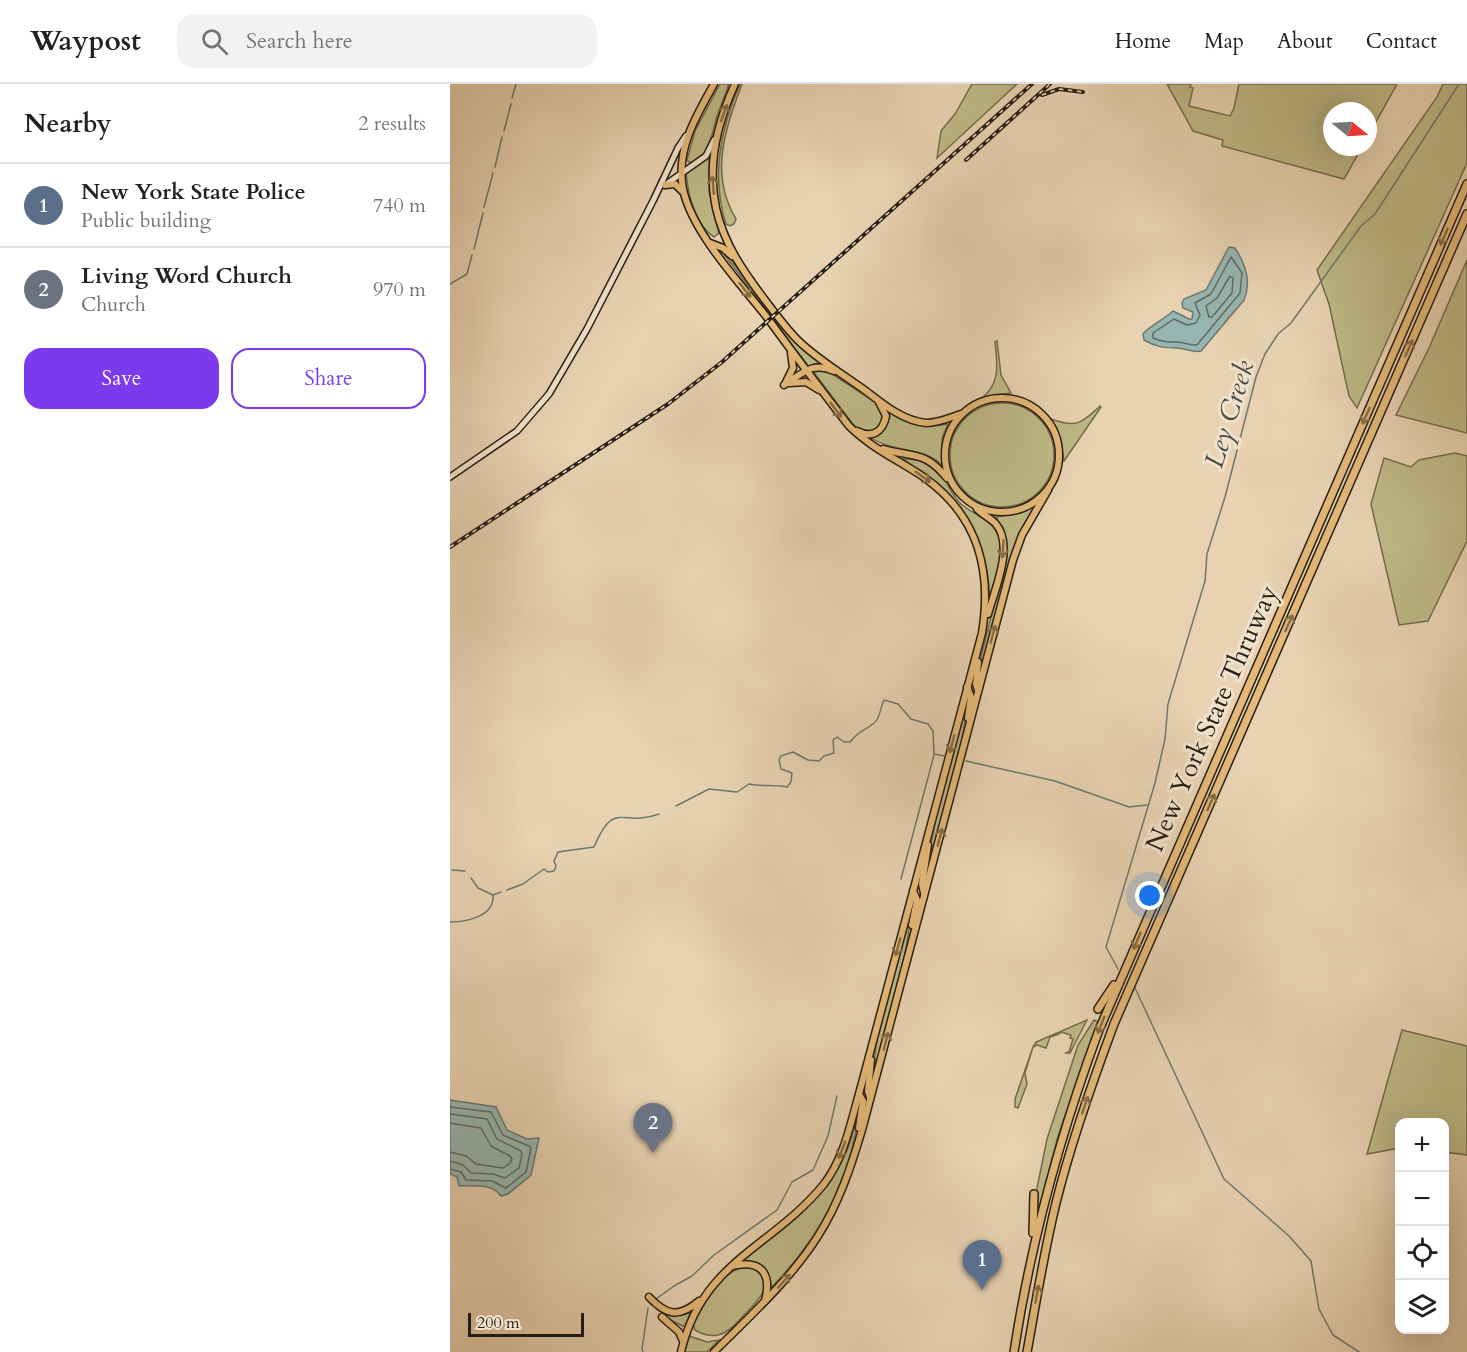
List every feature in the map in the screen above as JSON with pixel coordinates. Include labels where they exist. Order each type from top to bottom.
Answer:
[{"type":"highway","name":"New York State Thruway","points":[[1014,1352],[1031,1257],[1049,1183],[1068,1116],[1099,1030],[1467,184]]},
{"type":"highway","name":"New York State Thruway","points":[[1027,1352],[1038,1285],[1056,1204],[1079,1123],[1111,1033],[1467,214]]},
{"type":"highway","points":[[1098,1009],[1124,971]]},
{"type":"highway","points":[[1031,1257],[1034,1194]]},
{"type":"main road","points":[[450,477],[517,431],[549,394],[587,329],[678,148],[714,84]]},
{"type":"main road","points":[[653,201],[665,186],[706,156],[717,134],[733,86]]},
{"type":"main road","points":[[689,132],[683,151],[681,173],[683,192],[693,218],[710,243],[849,426],[873,446],[938,489],[952,503],[970,529],[985,573],[987,597],[982,633]]},
{"type":"main road","points":[[717,134],[712,188],[719,219],[736,261]]},
{"type":"main road","points":[[665,186],[675,184],[683,192]]},
{"type":"main road","points":[[710,243],[723,248],[736,261],[787,328],[806,347],[902,416],[919,422],[940,422],[991,398],[1017,399],[1040,411],[1054,431],[1059,447],[1055,479],[1017,547],[871,1097],[855,1155],[838,1200],[819,1234],[788,1276],[714,1352]]},
{"type":"main road","points":[[784,385],[793,368],[788,346]]},
{"type":"main road","points":[[784,385],[807,370],[822,366],[847,378]]},
{"type":"main road","points":[[784,385],[800,381],[806,382],[824,394]]},
{"type":"main road","points":[[849,426],[868,435],[879,431],[886,416],[877,399]]},
{"type":"main road","points":[[950,481],[944,461],[945,442],[961,414]]},
{"type":"main road","points":[[681,1352],[702,1299],[717,1279],[808,1201],[824,1184],[840,1154],[859,1094],[1004,555],[1004,538],[995,523],[960,494],[937,465],[925,458],[873,446]]},
{"type":"main road","points":[[972,504],[983,510],[997,512],[1016,510],[1027,506],[1048,490]]},
{"type":"main road","points":[[978,649],[976,684],[979,691]]},
{"type":"main road","points":[[966,740],[971,697],[967,687]]},
{"type":"main road","points":[[924,894],[922,884],[930,826]]},
{"type":"main road","points":[[908,956],[917,902],[913,891]]},
{"type":"main road","points":[[871,1097],[868,1091],[874,1036]]},
{"type":"main road","points":[[855,1155],[863,1101],[859,1094]]},
{"type":"main road","points":[[731,1266],[746,1263],[761,1269],[768,1281],[765,1302]]},
{"type":"main road","points":[[649,1297],[659,1307],[670,1312],[684,1311],[702,1299]]},
{"type":"main road","points":[[662,1317],[679,1332],[683,1344]]},
{"type":"shaded area","points":[[720,84],[729,84],[709,145],[702,157],[689,162],[687,160],[695,131]]},
{"type":"shaded area","points":[[740,84],[742,84],[730,118],[722,152],[723,185],[736,219],[730,226],[726,224],[721,206],[720,153],[727,119]]},
{"type":"shaded area","points":[[972,84],[1017,84],[937,158],[941,131],[955,114]]},
{"type":"shaded area","points":[[1167,84],[1191,84],[1190,87],[1193,88],[1189,106],[1230,116],[1239,84],[1397,84],[1377,120],[1377,102],[1323,102],[1323,156],[1357,156],[1344,179],[1222,146],[1223,140],[1193,131]]},
{"type":"shaded area","points":[[1443,84],[1467,84],[1467,163],[1357,408],[1349,396],[1329,304],[1317,270],[1437,97]]},
{"type":"shaded area","points":[[709,158],[709,192],[719,233],[714,237],[707,232],[697,217],[686,172]]},
{"type":"shaded area","points":[[720,249],[783,328],[802,349],[823,364],[814,364],[809,367]]},
{"type":"shaded area","points":[[1467,260],[1467,433],[1396,415],[1429,348]]},
{"type":"shaded area","points":[[997,341],[1001,375],[1011,393],[983,397],[993,385],[995,378],[997,365],[995,342]]},
{"type":"shaded area","points":[[812,370],[826,370],[878,404],[883,417],[879,427],[869,431],[855,427]]},
{"type":"shaded area","points":[[1002,403],[1022,407],[1039,418],[1050,435],[1054,455],[1050,475],[1039,492],[1022,503],[1002,507],[982,503],[965,492],[954,475],[950,455],[954,435],[965,418],[982,407]]},
{"type":"shaded area","points":[[1100,406],[1064,461],[1060,437],[1051,419],[1072,424],[1078,423]]},
{"type":"shaded area","points":[[887,409],[901,418],[923,425],[948,424],[942,438],[942,465],[927,455],[889,446],[870,437],[885,427],[888,419]]},
{"type":"shaded area","points":[[1455,453],[1467,456],[1467,541],[1428,621],[1399,625],[1371,504],[1384,458],[1411,467],[1419,460]]},
{"type":"shaded area","points":[[903,459],[922,461],[934,467],[961,504],[990,523],[998,534],[1001,555],[990,596],[982,550],[962,510],[936,483]]},
{"type":"shaded area","points":[[1038,503],[1014,547],[978,680],[981,657],[1007,553],[1004,534],[996,517],[1021,513]]},
{"type":"shaded area","points":[[969,697],[960,751],[924,883],[936,817]]},
{"type":"shaded area","points":[[914,901],[903,965],[871,1087],[877,1039]]},
{"type":"shaded area","points":[[1087,1020],[1070,1053],[1065,1053],[1069,1052],[1073,1039],[1070,1038],[1071,1035],[1061,1032],[1050,1037],[1046,1048],[1037,1045],[1033,1047],[1036,1042]]},
{"type":"shaded area","points":[[1094,1020],[1098,1022],[1058,1136],[1038,1213],[1037,1188],[1047,1139],[1078,1045]]},
{"type":"shaded area","points":[[1402,1030],[1467,1046],[1467,1155],[1449,1153],[1449,1118],[1395,1118],[1395,1149],[1367,1154]]},
{"type":"shaded area","points":[[1033,1047],[1025,1073],[1027,1084],[1018,1108],[1015,1107],[1015,1099]]},
{"type":"shaded area","points":[[860,1104],[850,1157],[835,1198],[813,1237],[771,1288],[769,1276],[763,1268],[754,1262],[742,1261],[801,1213],[826,1185],[846,1153]]},
{"type":"shaded area","points":[[748,1266],[758,1271],[765,1283],[764,1290],[756,1303],[722,1334],[715,1336],[695,1330],[693,1324],[715,1288],[730,1274]]},
{"type":"shaded area","points":[[657,1308],[679,1314],[690,1313],[685,1327],[672,1321]]},
{"type":"shaded area","points":[[689,1336],[707,1342],[719,1340],[707,1352],[684,1352]]},
{"type":"water","points":[[1229,247],[1235,248],[1242,260],[1247,279],[1246,293],[1244,300],[1201,351],[1160,347],[1144,340],[1145,331],[1173,311],[1192,319],[1193,312],[1183,308],[1184,299],[1206,290]]},
{"type":"water","points":[[450,1100],[496,1107],[507,1130],[527,1139],[539,1138],[531,1175],[508,1194],[501,1196],[493,1189],[482,1186],[459,1186],[457,1177],[450,1174]]},
{"type":"waterway","points":[[512,98],[516,84]]},
{"type":"waterway","name":"Ley Creek","points":[[1118,969],[1106,947],[1155,783],[1165,739],[1168,704],[1205,581],[1207,554],[1225,497],[1256,377],[1265,354],[1278,334],[1291,323],[1361,226],[1375,214],[1459,84]]},
{"type":"waterway","points":[[504,131],[511,104]]},
{"type":"waterway","points":[[495,167],[502,137]]},
{"type":"waterway","points":[[484,207],[493,173]]},
{"type":"waterway","points":[[474,249],[483,213]]},
{"type":"waterway","points":[[450,284],[467,274],[472,255]]},
{"type":"waterway","points":[[676,806],[709,789],[737,792],[749,784],[787,787],[791,782],[792,773],[781,769],[779,760],[781,756],[793,752],[808,760],[819,761],[824,756],[834,753],[833,740],[837,737],[844,742],[850,742],[856,735],[871,726],[876,721],[884,700],[898,704],[911,719],[928,724],[933,731],[934,754],[944,756]]},
{"type":"waterway","points":[[901,879],[934,755]]},
{"type":"waterway","points":[[966,761],[1055,781],[1129,807],[1147,805]]},
{"type":"waterway","points":[[507,890],[523,884],[544,869],[548,872],[554,871],[556,866],[554,861],[558,852],[594,847],[601,832],[614,819],[659,814]]},
{"type":"waterway","points":[[452,870],[465,871]]},
{"type":"waterway","points":[[471,878],[478,888],[493,895]]},
{"type":"waterway","points":[[450,922],[472,919],[485,913],[490,908],[493,895],[501,892]]},
{"type":"waterway","points":[[1135,988],[1224,1179],[1289,1236],[1311,1261],[1319,1309],[1333,1335],[1359,1352]]},
{"type":"waterway","points":[[656,1299],[692,1276],[714,1255],[777,1210],[792,1182],[813,1170],[828,1136],[837,1096]]},
{"type":"waterway","points":[[643,1352],[648,1308]]},
{"type":"railway","points":[[450,547],[668,404],[722,362],[1032,84]]},
{"type":"railway","points":[[966,160],[1050,84]]},
{"type":"railway","points":[[1042,95],[1059,89],[1083,92]]},
{"type":"place","name":"Living Word Church","points":[[653,1153]]},
{"type":"place","name":"New York State Police","points":[[982,1290]]}]
